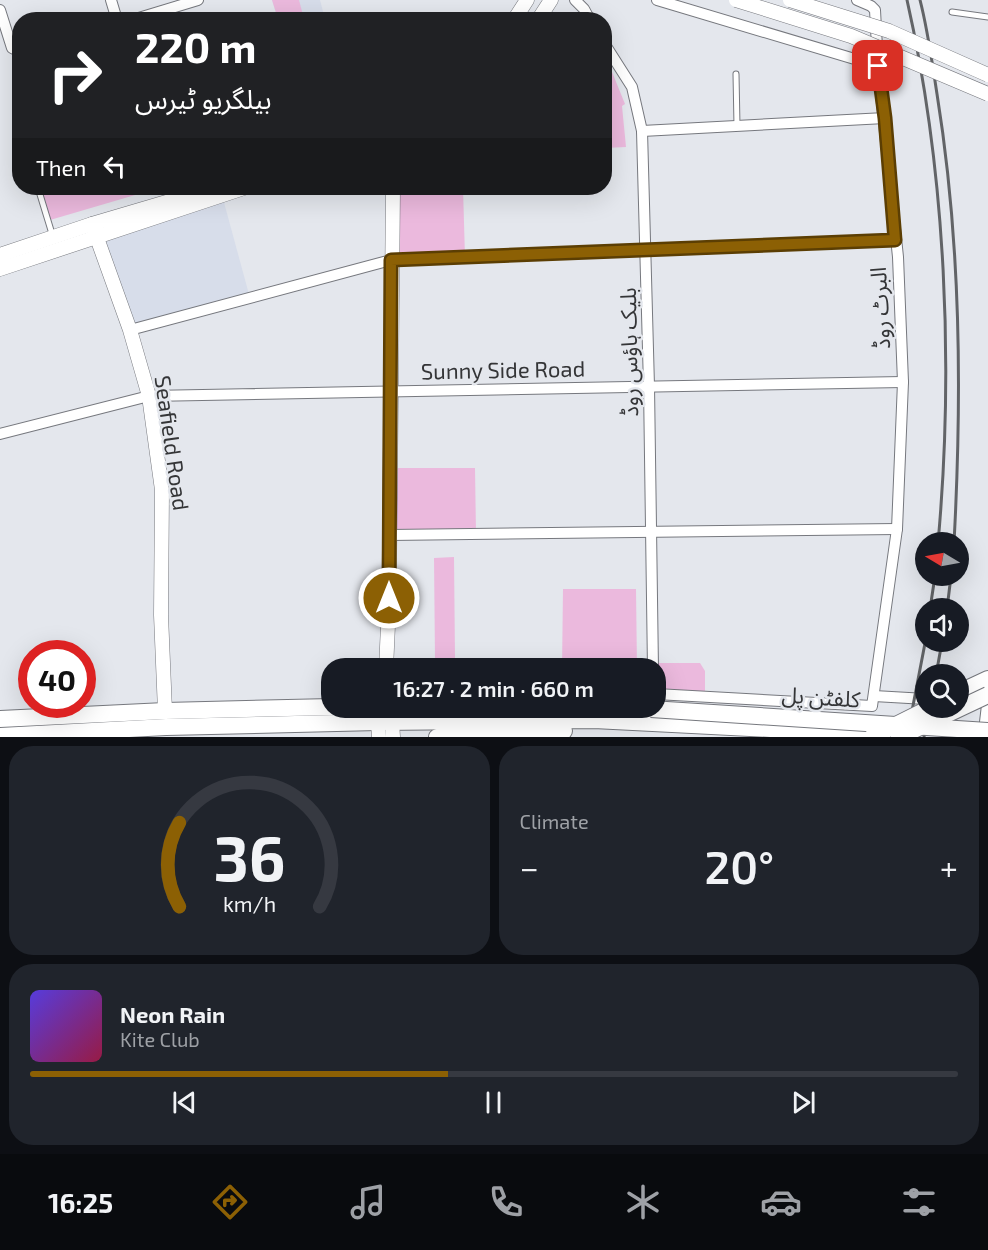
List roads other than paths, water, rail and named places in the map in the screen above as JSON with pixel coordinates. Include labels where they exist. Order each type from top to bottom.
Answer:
[{"type":"main road","points":[[736,0],[852,36],[988,94]]},
{"type":"main road","points":[[790,0],[889,31],[988,75]]},
{"type":"main road","points":[[0,255],[92,224],[190,195]]},
{"type":"main road","points":[[0,269],[223,195]]},
{"type":"main road","points":[[386,658],[390,535],[393,195]]},
{"type":"main road","name":"Seafield Road","points":[[92,224],[130,330],[149,396],[162,490],[161,615],[165,711]]},
{"type":"main road","points":[[969,688],[988,679]]},
{"type":"main road","points":[[899,737],[988,696]]},
{"type":"main road","points":[[0,719],[165,711],[321,707]]},
{"type":"main road","points":[[871,737],[915,715]]},
{"type":"main road","points":[[0,736],[385,729],[648,718]]},
{"type":"main road","points":[[436,737],[452,734],[603,730],[648,718]]},
{"type":"main road","name":"کلفٹن پل","points":[[648,718],[987,725]]},
{"type":"main road","name":"کلفٹن پل","points":[[648,718],[871,737]]},
{"type":"street","points":[[158,12],[198,0]]},
{"type":"street","points":[[575,0],[588,5]]},
{"type":"street","points":[[657,0],[878,66]]},
{"type":"street","name":"البرٹ روڈ","points":[[857,0],[875,10],[878,66],[898,257],[903,382],[897,529],[873,701]]},
{"type":"street","points":[[0,10],[12,48]]},
{"type":"street","name":"بلیک ہاؤس روڈ","points":[[612,56],[632,87],[642,131],[653,658]]},
{"type":"street","points":[[642,131],[885,118]]},
{"type":"street","points":[[130,330],[391,260],[895,240]]},
{"type":"street","name":"Sunny Side Road","points":[[0,434],[149,396],[903,382]]},
{"type":"street","points":[[390,535],[897,529]]},
{"type":"street","points":[[666,694],[873,701],[915,699]]},
{"type":"street","points":[[969,702],[985,703],[987,708],[987,725],[981,737]]},
{"type":"lane","points":[[952,12],[988,17]]},
{"type":"lane","points":[[736,74],[737,126]]},
{"type":"lane","points":[[40,195],[53,237]]},
{"type":"railway","points":[[907,0],[931,133],[943,270],[946,339],[945,408],[939,532]]},
{"type":"railway","points":[[920,0],[930,47],[945,150],[955,262],[958,431],[955,532]]},
{"type":"railway","points":[[932,598],[933,586]]},
{"type":"railway","points":[[948,598],[950,586]]},
{"type":"railway","points":[[907,737],[923,652]]},
{"type":"railway","points":[[938,664],[940,652]]},
{"type":"railway","points":[[924,737],[927,718]]}]
